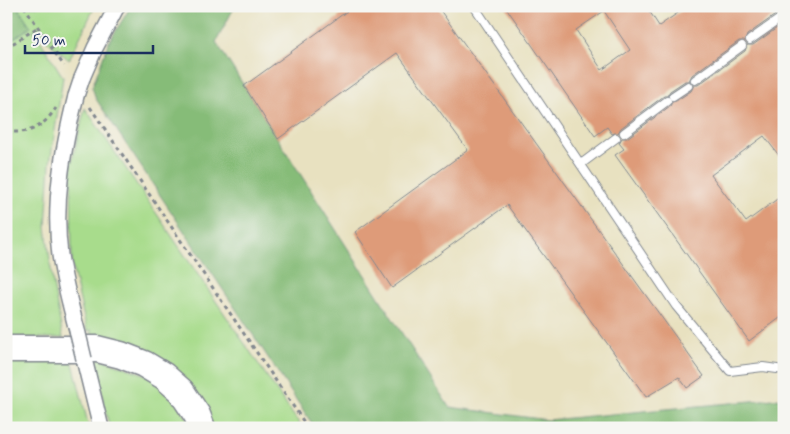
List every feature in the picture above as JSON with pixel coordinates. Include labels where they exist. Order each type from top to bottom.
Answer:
[{"type":"highway","points":[[6,349],[97,349],[121,355],[144,364],[164,376],[181,391],[197,415],[202,428]]},
{"type":"street","points":[[101,428],[65,285],[58,228],[61,163],[76,96],[95,48],[117,6]]},
{"type":"lane","points":[[474,6],[676,306],[730,371],[763,367],[784,370]]},
{"type":"lane","points":[[750,40],[784,16]]},
{"type":"lane","points":[[695,80],[742,46]]},
{"type":"lane","points":[[624,133],[688,86]]},
{"type":"lane","points":[[581,164],[616,138]]},
{"type":"path","points":[[24,6],[64,66]]},
{"type":"path","points":[[6,48],[38,27]]},
{"type":"path","points":[[6,131],[18,133],[34,129],[47,121],[56,108],[59,99]]},
{"type":"path","points":[[90,106],[308,428]]},
{"type":"green space","points":[[6,6],[17,6],[31,27],[7,43]]},
{"type":"green space","points":[[17,6],[95,6],[69,60],[33,29],[63,77],[50,163],[46,227],[52,278],[63,338],[6,338],[6,43],[31,27]]},
{"type":"green space","points":[[131,6],[235,6],[216,42],[449,407],[548,420],[784,398],[784,428],[315,428],[96,99],[92,87],[109,42]]},
{"type":"green space","points":[[85,108],[303,428],[210,428],[190,389],[93,339],[91,330],[87,331],[72,266],[71,164]]},
{"type":"green space","points":[[71,355],[89,428],[6,428],[6,356]]},
{"type":"green space","points":[[96,357],[161,380],[194,428],[110,428],[104,406]]},
{"type":"building","points":[[354,6],[437,6],[704,376],[687,388],[679,377],[646,397],[507,205],[392,288],[355,232],[468,150],[397,53],[278,139],[244,86]]},
{"type":"building","points":[[505,6],[646,6],[659,26],[688,6],[784,6],[784,10],[747,35],[745,41],[739,41],[692,75],[689,81],[685,81],[670,91],[667,96],[664,96],[621,128],[618,133],[612,134],[607,127],[595,136]],"holes":[[[604,11],[630,50],[602,70],[576,30]]]},
{"type":"building","points":[[784,23],[784,162],[764,136],[711,175],[746,222],[784,194],[784,315],[749,341],[615,155],[624,149],[619,143],[622,138],[627,138],[670,106],[672,102],[691,91],[694,85],[698,85],[745,51],[747,45],[753,45]]}]
